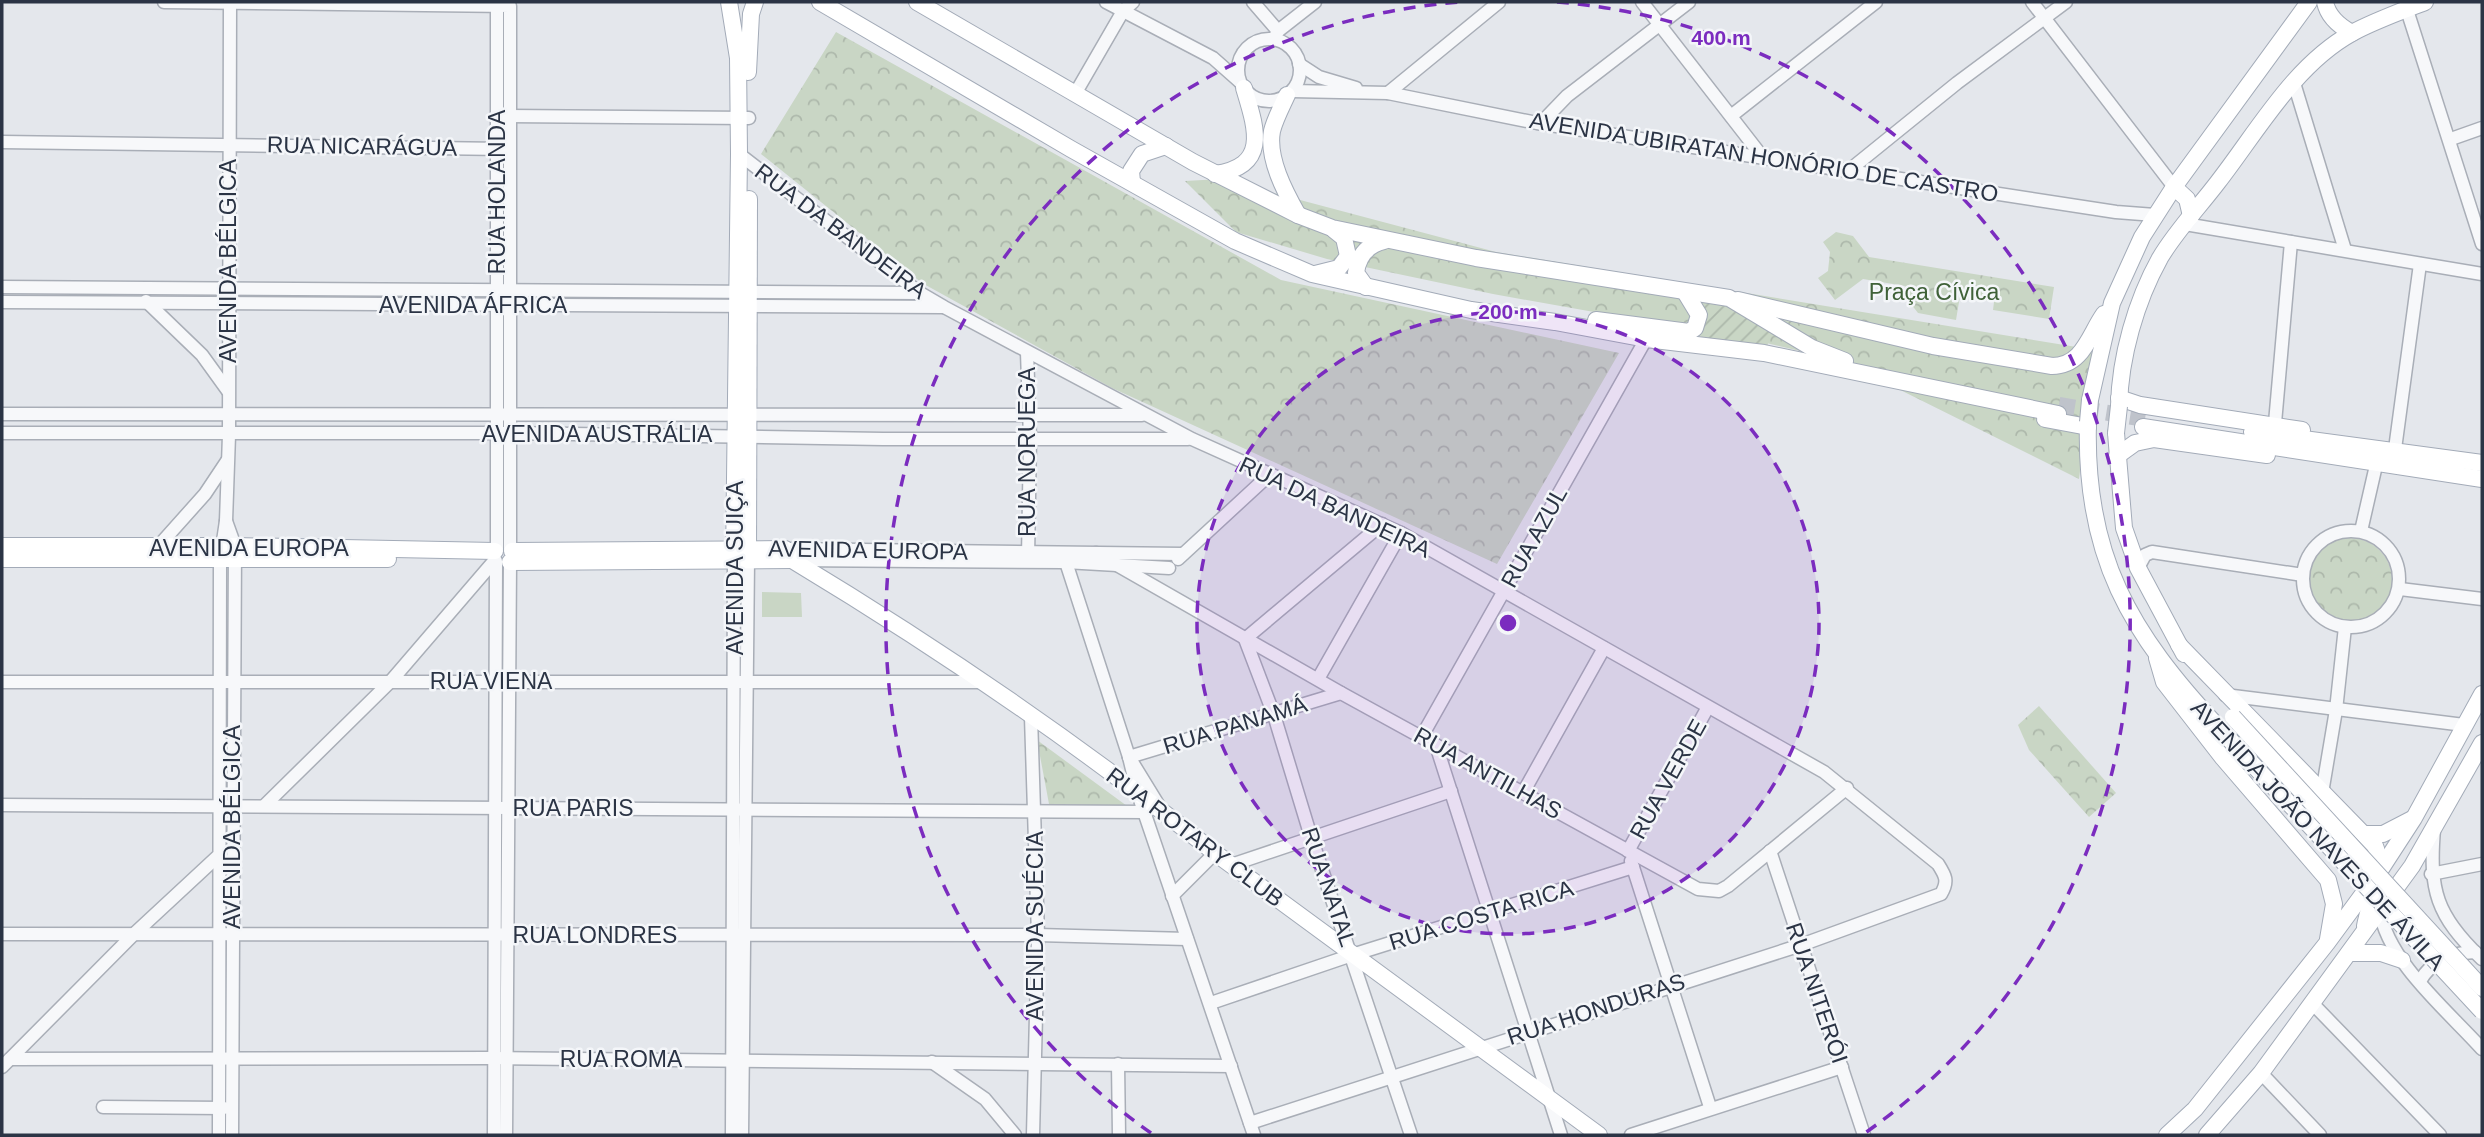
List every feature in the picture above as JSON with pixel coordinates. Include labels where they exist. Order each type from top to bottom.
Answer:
[{"type":"main road","name":"AVENIDA SUIÇA","points":[[729,2],[737,46],[744,118]]},
{"type":"main road","name":"AVENIDA SUIÇA","points":[[741,555],[744,118],[755,2]]},
{"type":"main road","points":[[820,2],[1070,149],[1235,241],[1312,274],[1471,310],[1555,321],[1646,339],[1704,344],[2059,410],[1843,360],[1812,348],[1729,298]]},
{"type":"main road","points":[[917,2],[1215,174],[1297,215],[1384,242],[1729,298],[1933,346],[2052,366],[2069,364],[2077,357],[2112,303]]},
{"type":"main road","name":"AVENIDA JOÃO NAVES DE ÁVILA","points":[[2309,2],[2174,187],[2127,265],[2112,303],[2090,400],[2088,478],[2093,517],[2115,583],[2157,658],[2482,1011]]},
{"type":"main road","points":[[2325,2],[2335,21],[2352,33]]},
{"type":"main road","name":"AVENIDA JOÃO NAVES DE ÁVILA","points":[[2424,2],[2352,33],[2316,61],[2294,83],[2161,258],[2147,287],[2130,335],[2119,402],[2117,456],[2124,528],[2138,568],[2197,678],[2482,988]]},
{"type":"main road","points":[[1215,174],[1244,166],[1251,155],[1255,132],[1242,85]]},
{"type":"main road","points":[[1289,93],[1275,122],[1272,143],[1277,169],[1297,215]]},
{"type":"main road","points":[[1132,182],[1131,171],[1142,154],[1166,146]]},
{"type":"main road","points":[[2174,187],[2187,199],[2188,220]]},
{"type":"main road","points":[[1312,274],[1339,268],[1348,256],[1344,238],[1332,228]]},
{"type":"main road","points":[[1366,287],[1356,273],[1357,263],[1365,250],[1384,242]]},
{"type":"main road","points":[[1555,321],[1585,318],[1689,332],[1695,328],[1699,315],[1695,303],[1685,292]]},
{"type":"main road","points":[[1704,344],[1815,373],[2088,425]]},
{"type":"main road","points":[[2119,402],[2275,423],[2369,456]]},
{"type":"main road","points":[[2144,423],[2369,456],[2482,479]]},
{"type":"main road","points":[[2117,456],[2135,443],[2154,439],[2232,452],[2369,456],[2395,449],[2482,463]]},
{"type":"main road","name":"AVENIDA EUROPA","points":[[2,546],[158,547],[227,553],[502,556],[788,554]]},
{"type":"main road","name":"AVENIDA EUROPA","points":[[2,559],[144,560],[227,553]]},
{"type":"main road","name":"RUA ROTARY CLUB","points":[[788,554],[1031,717],[1138,794],[1153,811],[1231,865],[1551,1103],[1599,1135]]},
{"type":"main road","name":"AVENIDA JOÃO NAVES DE ÁVILA","points":[[2179,645],[2326,799],[2364,834],[2383,834],[2414,818]]},
{"type":"main road","name":"AVENIDA JOÃO NAVES DE ÁVILA","points":[[2157,658],[2164,682],[2223,758],[2322,870],[2333,891],[2334,904],[2327,943]]},
{"type":"main road","points":[[2167,1135],[2194,1109],[2327,943],[2377,875],[2414,818],[2482,694]]},
{"type":"main road","points":[[2207,1135],[2261,1073],[2380,910],[2434,828],[2482,743]]},
{"type":"main road","points":[[2297,841],[2315,839],[2323,830],[2326,799]]},
{"type":"main road","points":[[2363,932],[2377,875],[2378,853],[2364,834]]},
{"type":"main road","points":[[2380,910],[2387,860]]},
{"type":"main road","points":[[2349,953],[2381,954],[2402,960]]},
{"type":"street","points":[[164,2],[497,4]]},
{"type":"street","points":[[1106,2],[1128,6],[1213,58],[1259,99],[1269,101],[1289,93],[1297,81],[1299,64],[1290,48],[1276,35],[1253,2]]},
{"type":"street","points":[[1213,58],[1242,53],[1256,41],[1276,35],[1315,2]]},
{"type":"street","points":[[1388,93],[1499,2]]},
{"type":"street","points":[[1642,2],[1764,159]]},
{"type":"street","points":[[1541,123],[1567,96],[1689,2]]},
{"type":"street","points":[[1731,116],[1876,2]]},
{"type":"street","points":[[2032,2],[2174,187]]},
{"type":"street","points":[[1847,172],[1957,83],[2066,2]]},
{"type":"street","name":"AVENIDA BÉLGICA","points":[[219,1135],[225,1107],[225,934],[232,856],[226,806],[230,3]]},
{"type":"street","name":"RUA HOLANDA","points":[[505,149],[498,116],[497,4],[511,8],[511,116],[505,149],[503,680],[494,936],[506,1135]]},
{"type":"street","points":[[1075,94],[1128,6]]},
{"type":"street","points":[[2407,9],[2451,139],[2482,244]]},
{"type":"street","points":[[1242,53],[1237,72],[1242,85]]},
{"type":"street","name":"AVENIDA UBIRATAN HONÓRIO DE CASTRO","points":[[1299,64],[1335,83],[1373,93]]},
{"type":"street","points":[[2294,83],[2345,250]]},
{"type":"street","name":"AVENIDA UBIRATAN HONÓRIO DE CASTRO","points":[[1289,93],[1388,93],[1541,123],[1764,159],[2116,212],[2155,215]]},
{"type":"street","points":[[498,116],[744,118]]},
{"type":"street","points":[[2451,139],[2482,128]]},
{"type":"street","name":"RUA NICARÁGUA","points":[[2,142],[229,143],[505,149]]},
{"type":"street","name":"RUA DA BANDEIRA","points":[[744,159],[920,293],[944,307],[1192,439],[1268,476],[1401,533],[1847,788],[1938,864],[1946,876],[1946,885],[1941,894]]},
{"type":"street","points":[[2188,220],[2291,242],[2482,274]]},
{"type":"street","points":[[2275,423],[2291,242]]},
{"type":"street","points":[[2395,449],[2420,264]]},
{"type":"street","name":"AVENIDA ÁFRICA","points":[[2,287],[664,292],[742,299],[944,307]]},
{"type":"street","points":[[50,287],[50,302]]},
{"type":"street","points":[[132,288],[202,355],[228,391]]},
{"type":"street","points":[[664,292],[665,306]]},
{"type":"street","name":"AVENIDA ÁFRICA","points":[[2,302],[665,306],[742,299],[920,293]]},
{"type":"street","name":"RUA AZUL","points":[[1422,736],[1646,339]]},
{"type":"street","name":"RUA NORUEGA","points":[[1027,352],[1030,417],[1028,557]]},
{"type":"street","name":"AVENIDA AUSTRÁLIA","points":[[2,414],[228,412],[1030,417],[1146,415]]},
{"type":"street","points":[[568,414],[570,433]]},
{"type":"street","name":"AVENIDA AUSTRÁLIA","points":[[2,433],[570,433],[1192,439]]},
{"type":"street","points":[[2361,531],[2369,456]]},
{"type":"street","points":[[144,560],[205,494],[227,461]]},
{"type":"street","points":[[1152,584],[1268,476]]},
{"type":"street","points":[[1245,639],[1382,524]]},
{"type":"street","points":[[2347,530],[2361,531],[2371,534],[2389,548],[2399,569],[2400,589],[2382,617],[2363,626],[2345,627],[2330,623],[2316,613],[2307,599],[2303,575],[2305,564],[2314,547],[2330,535],[2347,530]]},
{"type":"street","points":[[1318,680],[1401,533]]},
{"type":"street","name":"AVENIDA EUROPA","points":[[1065,557],[1096,552],[1183,554]]},
{"type":"street","name":"RUA ANTILHAS","points":[[1096,552],[1341,693],[1707,892],[1728,886],[1847,788]]},
{"type":"street","points":[[2138,568],[2144,555],[2152,552],[2303,575]]},
{"type":"street","name":"AVENIDA EUROPA","points":[[788,554],[1065,557],[1118,565],[1169,568]]},
{"type":"street","name":"AVENIDA SUIÇA","points":[[741,555],[738,1059],[742,1135]]},
{"type":"street","points":[[264,806],[391,681],[502,556]]},
{"type":"street","points":[[1065,557],[1129,757],[1138,794]]},
{"type":"street","points":[[2400,589],[2482,598]]},
{"type":"street","points":[[2326,799],[2345,627]]},
{"type":"street","name":"RUA NATAL","points":[[1245,639],[1274,715],[1311,837],[1411,1135]]},
{"type":"street","points":[[1524,791],[1604,648]]},
{"type":"street","name":"RUA VIENA","points":[[2,682],[980,682]]},
{"type":"street","name":"RUA PANAMÁ","points":[[1129,757],[1341,693]]},
{"type":"street","points":[[2225,695],[2464,725]]},
{"type":"street","name":"RUA VERDE","points":[[1628,851],[1708,707]]},
{"type":"street","name":"AVENIDA SUÉCIA","points":[[1031,717],[1038,935],[1032,1135]]},
{"type":"street","points":[[1436,745],[1561,1135]]},
{"type":"street","points":[[1129,757],[1153,811],[1172,896],[1252,1129]]},
{"type":"street","points":[[1231,865],[1451,791]]},
{"type":"street","name":"RUA PARIS","points":[[2,805],[1035,813],[1153,811]]},
{"type":"street","name":"AVENIDA BÉLGICA","points":[[225,934],[217,857],[226,806]]},
{"type":"street","name":"RUA HOLANDA","points":[[494,1135],[507,935],[500,808]]},
{"type":"street","points":[[2434,828],[2431,874],[2443,913],[2479,956]]},
{"type":"street","points":[[1628,851],[1710,1107]]},
{"type":"street","name":"RUA NITERÓI","points":[[1769,851],[1864,1135]]},
{"type":"street","points":[[1172,896],[1214,853]]},
{"type":"street","points":[[6,1063],[134,934],[217,857],[232,856]]},
{"type":"street","points":[[2431,874],[2482,864]]},
{"type":"street","name":"RUA COSTA RICA","points":[[1210,1003],[1352,955],[1633,867]]},
{"type":"street","name":"RUA HONDURAS","points":[[1252,1129],[1477,1048],[1801,945],[1941,894]]},
{"type":"street","points":[[2380,910],[2388,940],[2402,960],[2482,1049]]},
{"type":"street","name":"RUA LONDRES","points":[[2,934],[1038,935],[1188,939]]},
{"type":"street","points":[[2420,981],[2436,962],[2448,955],[2479,956]]},
{"type":"street","points":[[2312,1003],[2440,1135]]},
{"type":"street","name":"RUA ROMA","points":[[6,1063],[225,1057],[738,1059],[1231,1066]]},
{"type":"street","name":"AVENIDA SUIÇA","points":[[732,1135],[738,1059]]},
{"type":"street","points":[[932,1062],[985,1099],[1016,1135]]},
{"type":"street","points":[[1118,1064],[1119,1135]]},
{"type":"street","points":[[1631,1135],[1710,1107],[1842,1067]]},
{"type":"street","points":[[2261,1073],[2320,1135]]},
{"type":"street","points":[[103,1107],[225,1107]]},
{"type":"street","name":"AVENIDA BÉLGICA","points":[[225,1107],[232,1135]]},
{"type":"green space","points":[[836,32],[1281,280],[1619,353],[1497,564],[1112,388],[922,283],[761,154]]},
{"type":"green space","points":[[1221,179],[1496,252],[2095,350],[2079,479],[1842,361],[1762,342],[1493,294],[1327,259],[1236,232],[1185,181]]},
{"type":"green space","name":"Praça Cívica","points":[[1836,232],[1853,236],[1869,257],[2054,287],[2049,319],[1993,310],[1994,302],[1960,296],[1956,320],[1918,313],[1904,295],[1905,286],[1863,279],[1835,300],[1818,278],[1828,271],[1830,252],[1823,242]]},
{"type":"green space","points":[[1693,296],[1772,321],[1767,349],[1686,334]]},
{"type":"green space","points":[[2350,538],[2366,541],[2380,550],[2389,564],[2392,580],[2389,596],[2380,610],[2366,619],[2350,622],[2334,619],[2320,610],[2311,596],[2308,580],[2311,564],[2320,550],[2334,541]]},
{"type":"green space","points":[[762,592],[801,593],[802,617],[762,617]]},
{"type":"green space","points":[[2039,706],[2116,793],[2089,817],[2029,750],[2018,725]]},
{"type":"green space","points":[[1037,740],[1127,806],[1049,804]]},
{"type":"tunnel","points":[[2059,405],[2145,419]]}]
